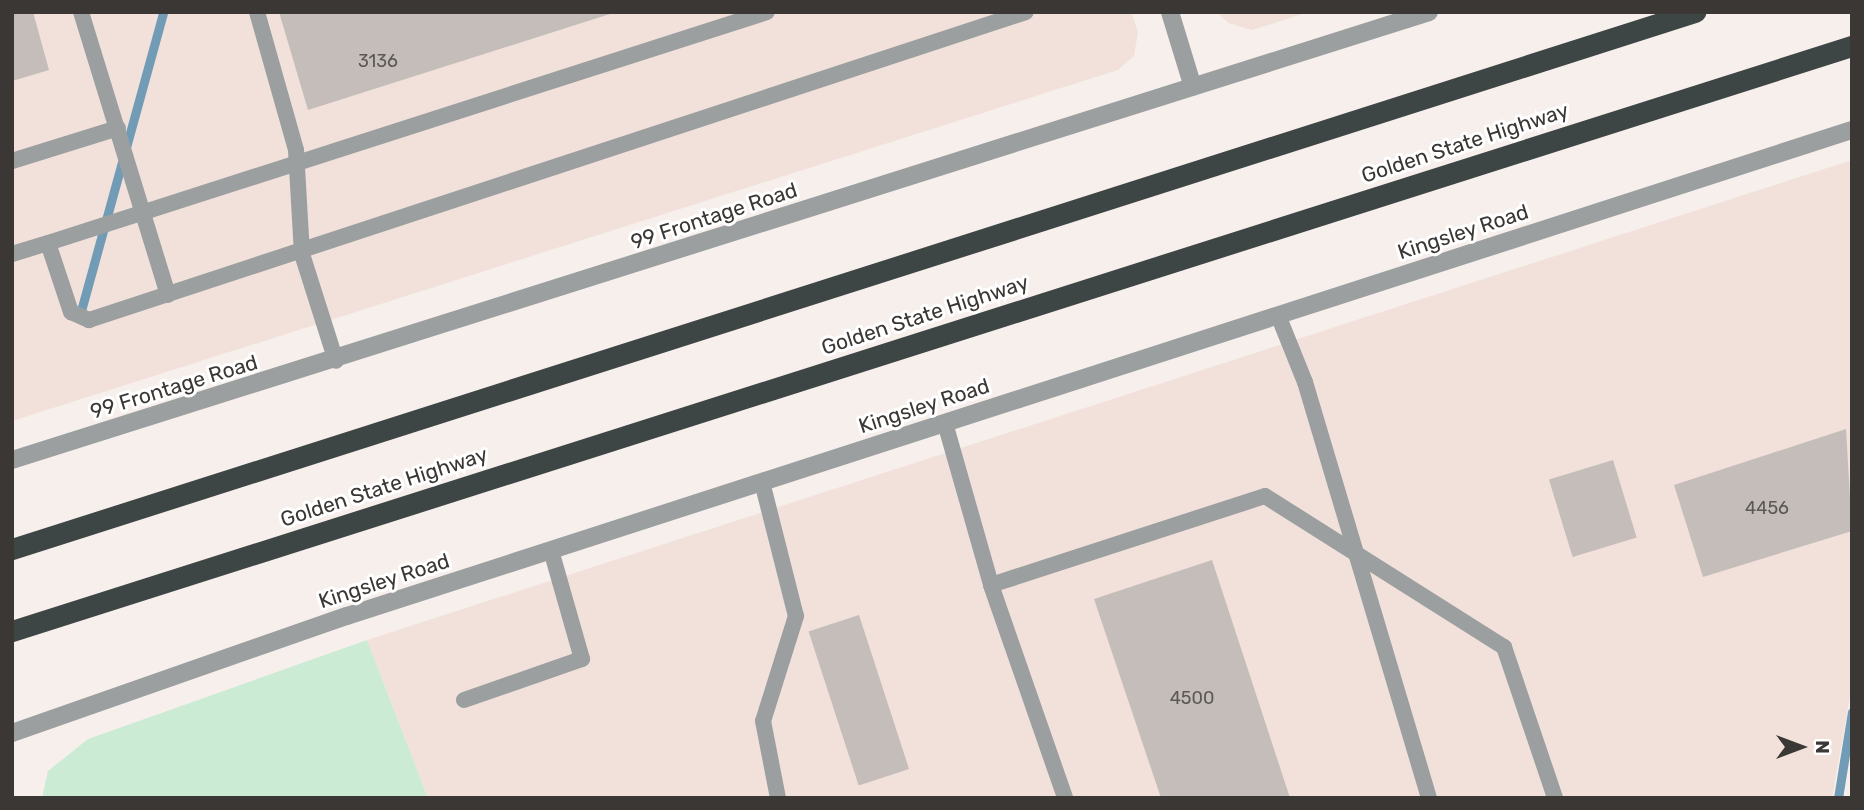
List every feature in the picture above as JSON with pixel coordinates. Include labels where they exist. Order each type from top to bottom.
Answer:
[{"type":"highway","points":[[12,549],[1695,12]]},
{"type":"highway","name":"Golden State Highway","points":[[13,631],[1852,46]]},
{"type":"street","points":[[1170,12],[1193,87]]},
{"type":"street","name":"99 Frontage Road","points":[[12,460],[336,361],[1429,12]]},
{"type":"street","name":"Kingsley Road","points":[[12,733],[551,550],[1852,130]]},
{"type":"lane","points":[[81,12],[168,295]]},
{"type":"lane","points":[[257,12],[296,150],[292,164],[302,254],[336,361]]},
{"type":"lane","points":[[12,254],[767,12]]},
{"type":"lane","points":[[48,243],[71,312],[80,319],[302,254],[1026,12]]},
{"type":"lane","points":[[12,161],[118,128]]},
{"type":"lane","points":[[1278,315],[1305,382],[1429,798]]},
{"type":"lane","points":[[944,423],[991,585],[1065,798]]},
{"type":"lane","points":[[762,482],[796,617],[763,721],[778,798]]},
{"type":"lane","points":[[991,585],[1265,496],[1504,647],[1555,798]]},
{"type":"lane","points":[[464,700],[582,659],[551,550]]},
{"type":"shaded area","points":[[12,12],[1131,12],[1138,32],[1134,56],[1118,70],[12,421]]},
{"type":"shaded area","points":[[1217,12],[1309,12],[1252,30],[1228,23]]},
{"type":"shaded area","points":[[1852,160],[1852,685],[1832,798],[428,798],[367,640]]},
{"type":"green space","points":[[367,640],[428,798],[42,798],[48,771],[88,739]]},
{"type":"building","points":[[12,12],[33,12],[49,70],[12,81]]},
{"type":"building","points":[[279,12],[613,12],[613,13],[308,110]]},
{"type":"building","points":[[1846,429],[1852,531],[1703,577],[1674,485]]},
{"type":"building","points":[[1613,460],[1637,537],[1573,557],[1549,480]]},
{"type":"building","points":[[1212,560],[1290,798],[1161,798],[1094,599]]},
{"type":"building","points":[[859,615],[909,769],[859,785],[809,631]]},
{"type":"waterway","points":[[79,318],[163,12]]},
{"type":"waterway","points":[[1838,798],[1852,712]]}]
